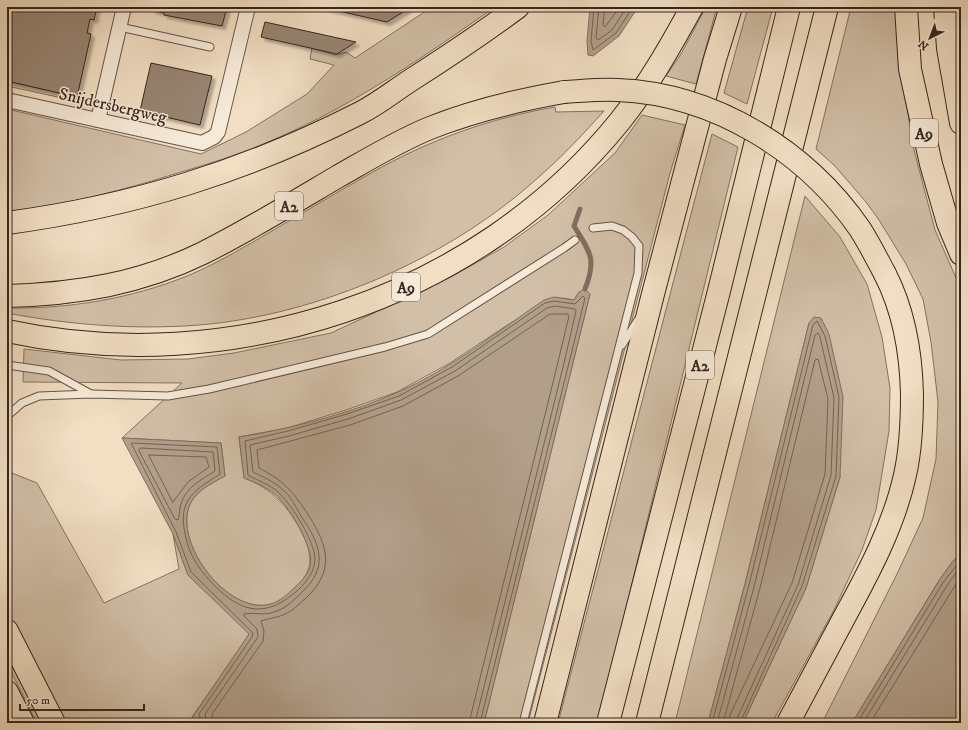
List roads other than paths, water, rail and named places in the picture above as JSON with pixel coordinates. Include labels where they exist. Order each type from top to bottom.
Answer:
[{"type":"highway","points":[[7,223],[50,217],[118,204],[201,181],[271,153],[361,113],[477,37],[518,7]]},
{"type":"highway","name":"A9","points":[[7,331],[44,338],[122,345],[181,344],[232,339],[287,328],[337,314],[378,300],[416,282],[470,252],[497,234],[550,194],[604,140],[634,103],[669,49],[692,7]]},
{"type":"highway","points":[[545,723],[653,294],[715,59],[731,7]]},
{"type":"highway","name":"A2","points":[[608,723],[721,283],[789,7]]},
{"type":"highway","name":"A2","points":[[648,723],[827,7]]},
{"type":"highway","name":"A9","points":[[906,7],[910,69],[931,164],[948,223],[961,254]]},
{"type":"highway","name":"A9","points":[[945,7],[948,48],[961,123]]},
{"type":"highway","name":"A2","points":[[7,296],[54,294],[98,288],[137,279],[167,268],[209,250],[263,221],[358,165],[430,128],[506,103],[564,92],[620,90],[672,99],[708,109],[735,121],[766,138],[814,174],[837,199],[860,230],[891,285],[906,331],[912,376],[912,424],[906,475],[883,541],[860,589],[788,723]]},
{"type":"highway","points":[[7,631],[54,723]]},
{"type":"highway","points":[[7,692],[23,723]]},
{"type":"street","points":[[98,120],[124,7]]},
{"type":"street","name":"Snijdersbergweg","points":[[7,100],[202,143],[210,139],[218,132],[221,124],[248,7]]},
{"type":"lane","points":[[120,27],[210,47]]},
{"type":"lane","points":[[524,723],[638,273],[639,246],[632,237],[623,230],[612,226],[593,228]]},
{"type":"lane","points":[[7,416],[22,403],[39,396],[91,394],[168,396],[209,389],[385,347],[428,334],[483,302],[575,240]]},
{"type":"lane","points":[[618,352],[653,294]]},
{"type":"lane","points":[[7,365],[49,371],[91,394]]},
{"type":"water","points":[[590,7],[638,7],[619,36],[593,56],[588,55],[587,41]]},
{"type":"water","points":[[585,289],[590,294],[484,723],[197,723],[199,722],[192,718],[249,634],[188,575],[173,534],[122,438],[221,443],[225,476],[204,488],[193,499],[187,515],[188,533],[195,552],[206,570],[220,586],[237,598],[254,605],[271,604],[286,596],[298,584],[309,570],[311,559],[305,539],[300,529],[282,501],[268,490],[244,478],[239,437],[308,423],[354,409],[399,392],[435,373],[483,343],[544,300],[554,297],[574,300],[579,292]]},
{"type":"water","points":[[814,317],[821,318],[829,334],[843,397],[840,477],[806,588],[743,723],[708,723],[745,584],[809,323]]},
{"type":"water","points":[[961,555],[961,723],[852,723],[940,579],[953,561]]},
{"type":"waterway","points":[[580,209],[574,226],[588,249],[591,263],[589,279],[585,289]]}]
